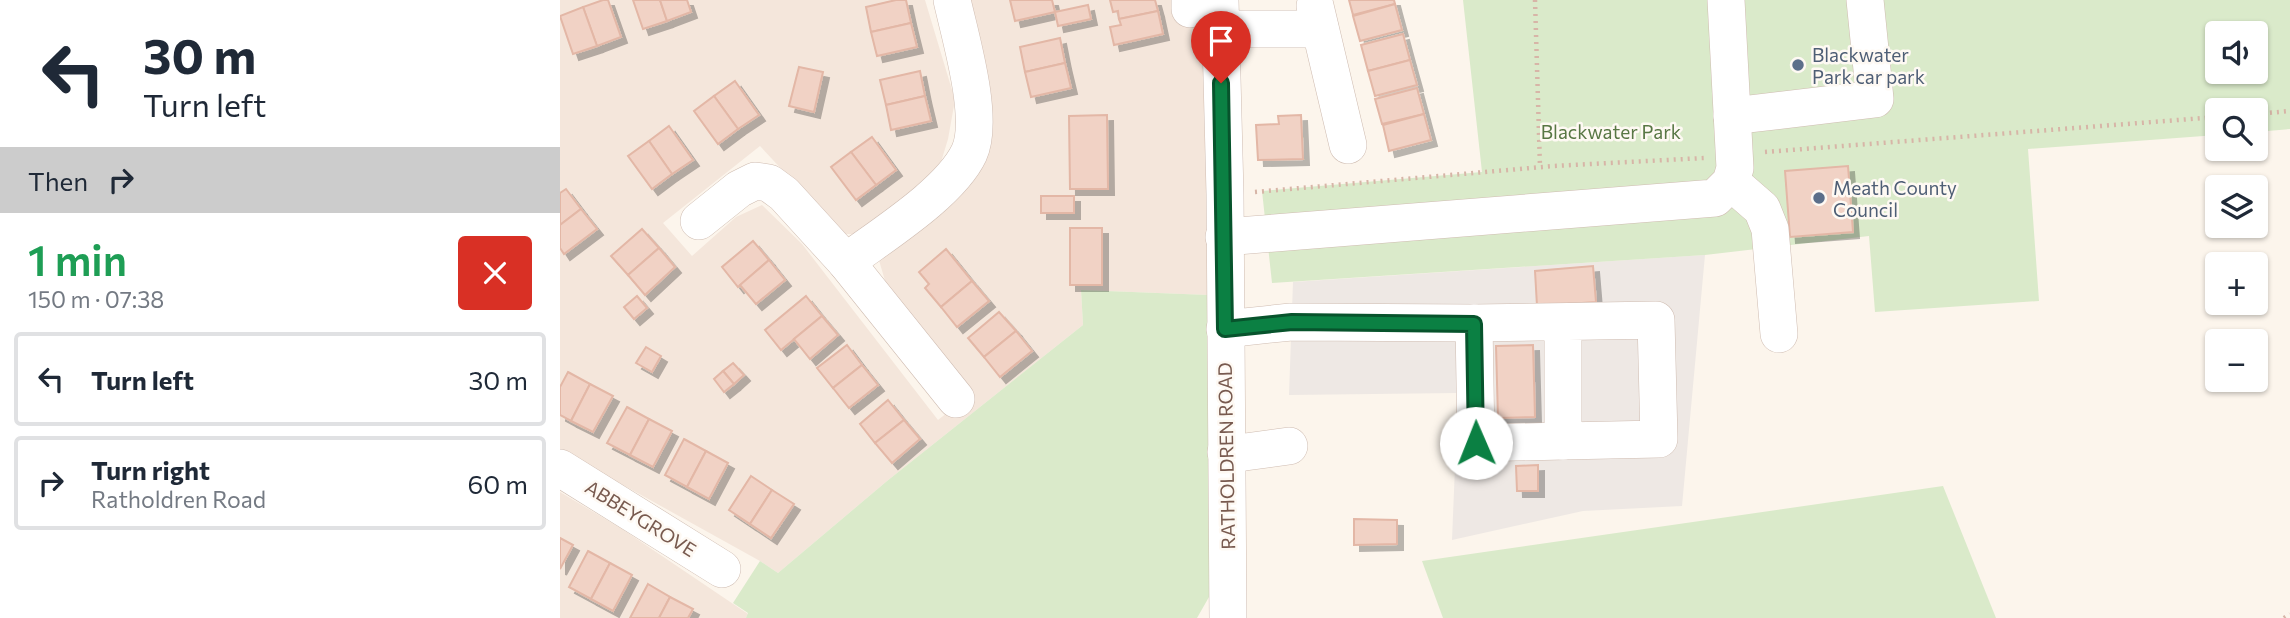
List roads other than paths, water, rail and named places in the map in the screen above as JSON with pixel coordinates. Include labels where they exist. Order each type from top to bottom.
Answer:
[{"type":"street","points":[[846,262],[933,196],[957,171],[970,151],[975,124],[968,69],[952,0]]},
{"type":"street","points":[[1723,170],[1735,168],[1726,0]]},
{"type":"street","points":[[1732,116],[1875,99],[1865,0]]},
{"type":"street","points":[[1205,9],[1318,18],[1348,145]]},
{"type":"street","name":"RATHOLDREN ROAD","points":[[1205,9],[1224,194],[1228,618]]},
{"type":"street","points":[[1224,237],[1715,198],[1723,170]]},
{"type":"street","points":[[1723,170],[1762,209],[1770,229],[1779,334]]},
{"type":"street","points":[[699,221],[739,189],[755,181],[769,183],[784,194],[846,262],[956,398]]},
{"type":"street","points":[[1225,329],[1292,322],[1474,324],[1656,320],[1659,439],[1476,443],[1474,324]]},
{"type":"street","points":[[1563,322],[1563,441]]},
{"type":"street","points":[[1226,452],[1289,446]]},
{"type":"street","name":"ABBEYGROVE","points":[[560,468],[722,569]]},
{"type":"place","name":"Blackwater Park car park","points":[[1798,65]]},
{"type":"place","name":"Meath County Council","points":[[1819,198]]},
{"type":"park label","name":"Blackwater Park","points":[[1611,131]]}]
